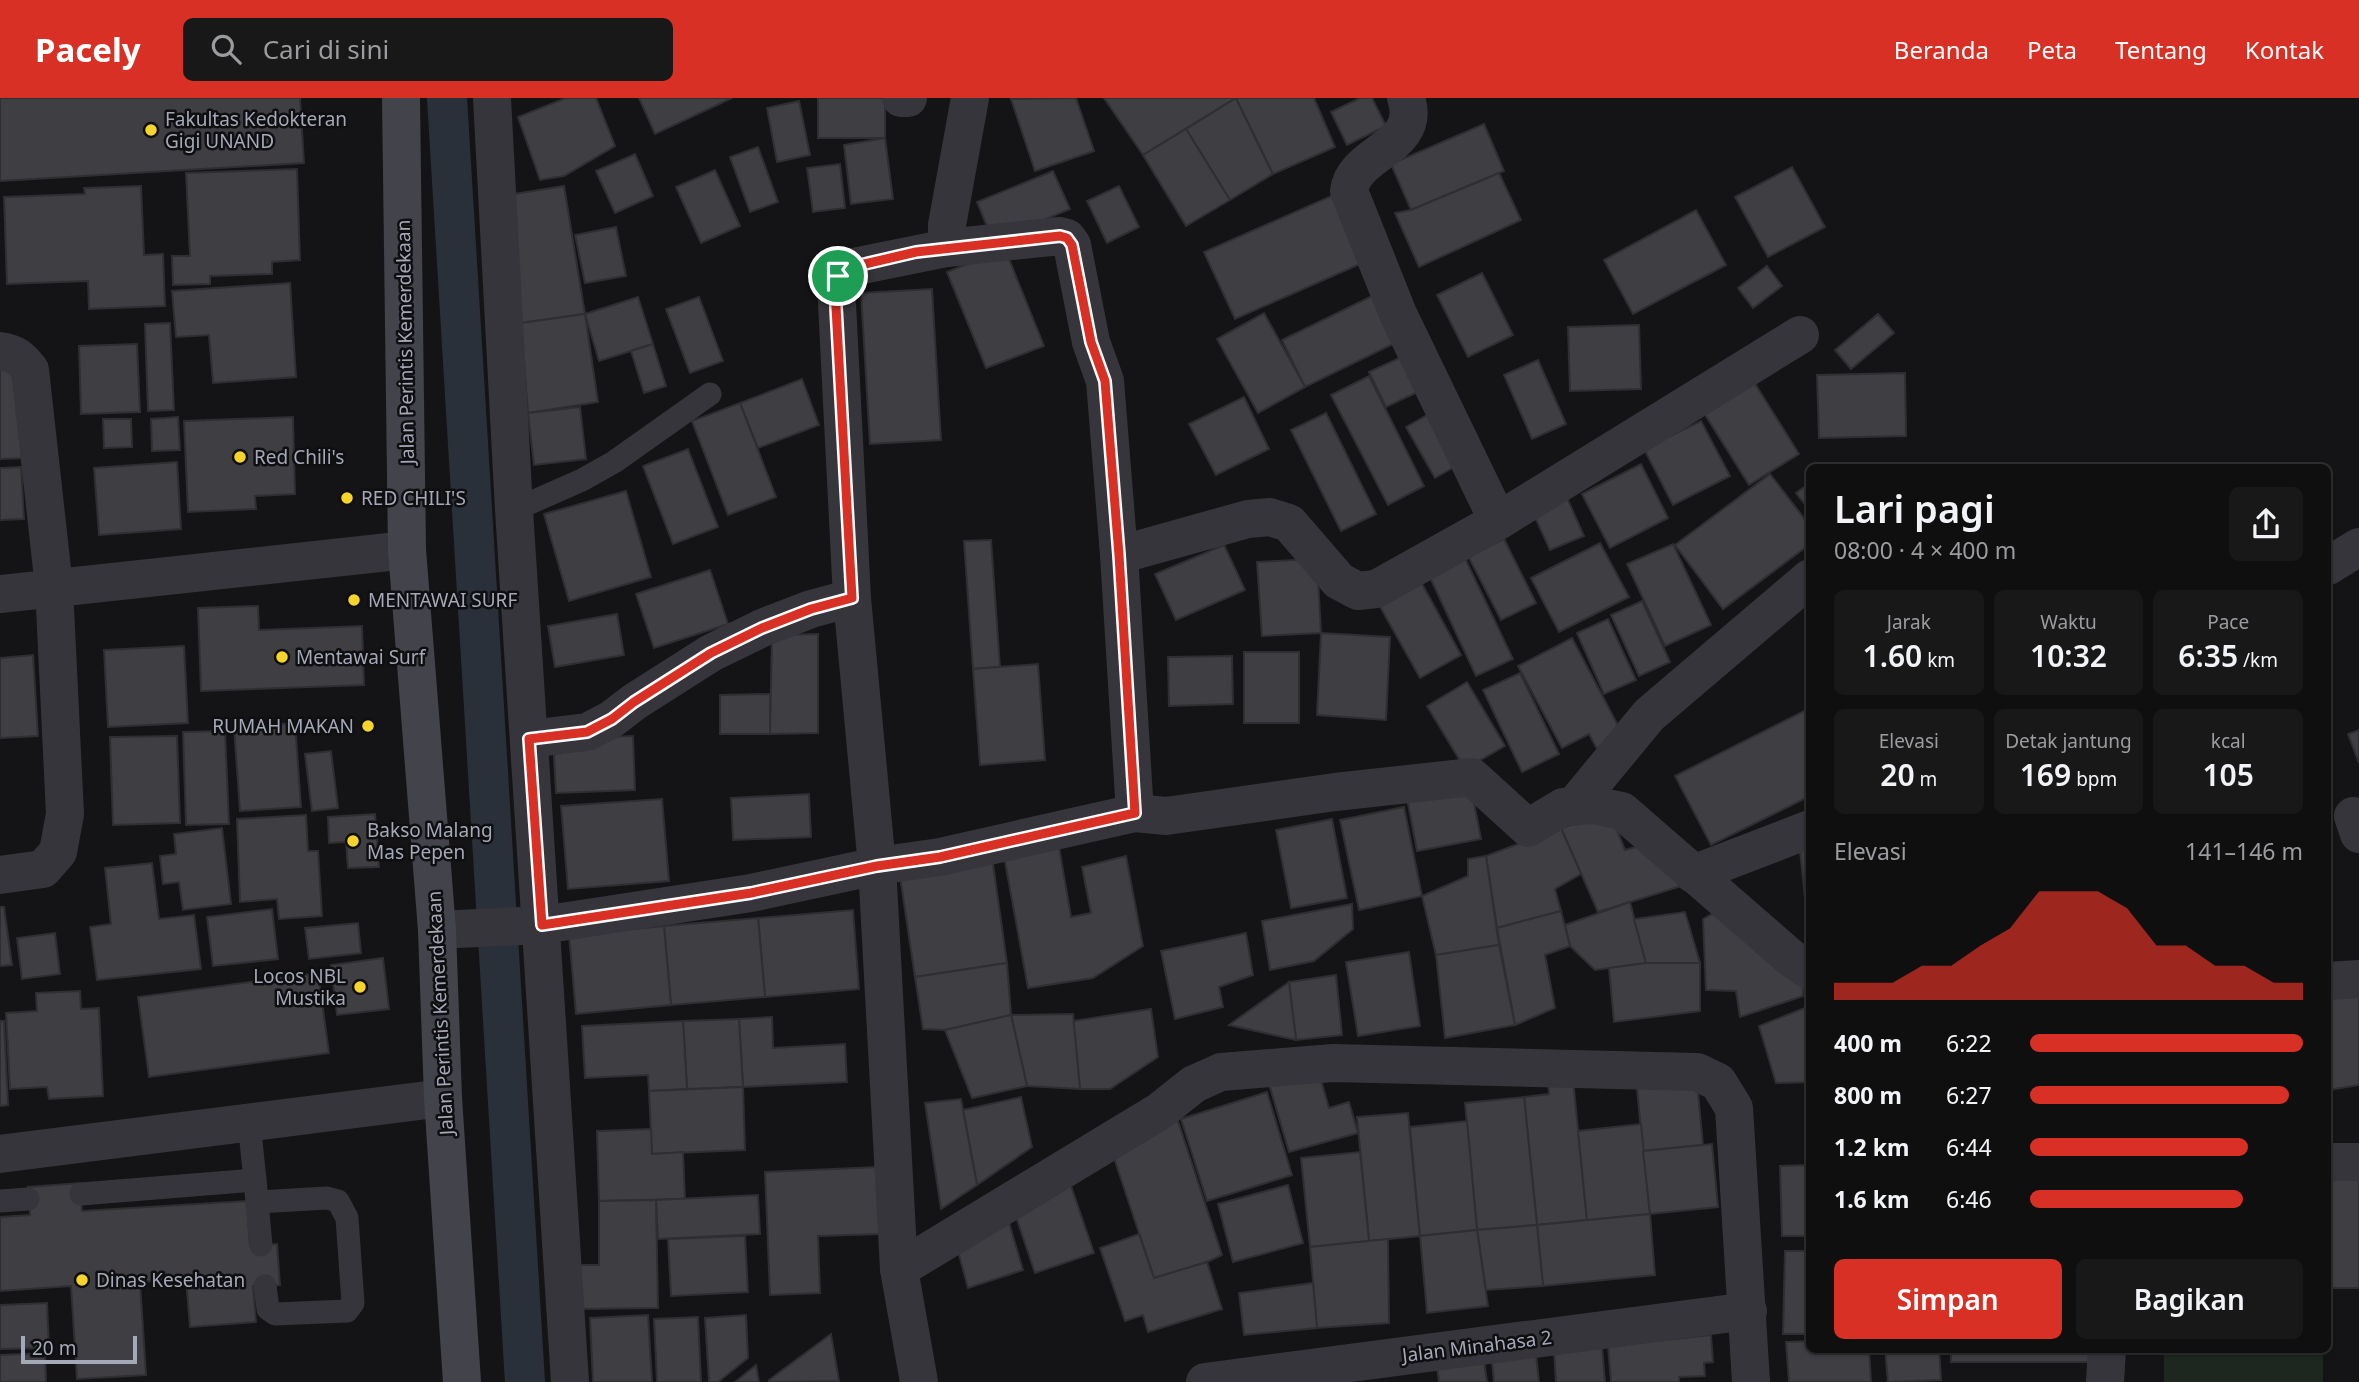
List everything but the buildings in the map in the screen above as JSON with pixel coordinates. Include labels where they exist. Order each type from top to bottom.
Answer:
[{"type":"main road","name":"Jalan Perintis Kemerdekaan","points":[[401,98],[407,550],[449,930],[443,1098],[462,1382]]},
{"type":"street","points":[[901,98],[908,98]]},
{"type":"street","points":[[947,248],[947,225],[970,98]]},
{"type":"street","points":[[1406,98],[1410,111],[1406,129],[1361,169],[1351,180],[1349,191],[1398,314],[1498,521]]},
{"type":"street","points":[[501,102],[514,510],[529,739],[534,926],[570,1382]]},
{"type":"street","points":[[919,1382],[899,1269],[877,866],[852,598],[836,307],[838,276],[843,269],[916,252],[1060,236],[1067,238],[1072,245],[1091,342],[1105,381],[1135,813]]},
{"type":"street","points":[[1119,555],[1248,519],[1270,517],[1289,523],[1339,581],[1358,591],[1376,589],[1498,521],[1800,335]]},
{"type":"street","points":[[0,351],[13,353],[30,370],[54,587],[65,814],[64,832],[58,852],[43,869],[0,875]]},
{"type":"street","points":[[2331,564],[2359,547]]},
{"type":"street","points":[[0,594],[407,550]]},
{"type":"street","points":[[1573,807],[1649,715],[1806,581]]},
{"type":"street","points":[[529,739],[587,732],[612,719],[711,653],[774,623],[852,598]]},
{"type":"street","points":[[449,930],[534,926],[751,893],[877,866],[940,857],[1135,813],[1166,816],[1335,792],[1472,777],[1528,828],[1563,807],[1593,805],[1622,811],[1806,968]]},
{"type":"street","points":[[1693,874],[1806,831]]},
{"type":"street","points":[[2331,981],[2359,979]]},
{"type":"street","points":[[899,1269],[1160,1111],[1194,1084],[1221,1072],[1333,1063],[1697,1072],[1718,1082],[1734,1108],[1751,1382]]},
{"type":"street","points":[[0,1154],[443,1098]]},
{"type":"street","points":[[2331,1162],[2359,1162]]},
{"type":"street","name":"Jalan Minahasa 2","points":[[1205,1382],[1748,1311]]},
{"type":"street","points":[[2105,1382],[2107,1353]]},
{"type":"lane","points":[[514,510],[582,480],[614,462],[710,394]]},
{"type":"lane","points":[[249,1122],[261,1245]]},
{"type":"lane","points":[[81,1194],[256,1191],[338,1201],[346,1218],[353,1303],[346,1311],[275,1314],[268,1309],[265,1286]]},
{"type":"lane","points":[[0,1201],[28,1199]]},
{"type":"shaded area","points":[[2164,1353],[2323,1353],[2323,1382],[2164,1382]]},
{"type":"waterway","points":[[447,98],[525,1382]]},
{"type":"place","name":"Fakultas Kedokteran Gigi UNAND","points":[[151,130]]},
{"type":"place","name":"Red Chili's","points":[[240,457]]},
{"type":"place","name":"RED CHILI'S","points":[[347,498]]},
{"type":"place","name":"MENTAWAI SURF","points":[[354,600]]},
{"type":"place","name":"Mentawai Surf","points":[[282,657]]},
{"type":"place","name":"RUMAH MAKAN","points":[[368,726]]},
{"type":"place","name":"Bakso Malang Mas Pepen","points":[[353,841]]},
{"type":"place","name":"Locos NBL Mustika","points":[[360,987]]},
{"type":"place","name":"Dinas Kesehatan","points":[[82,1280]]},
{"type":"route","points":[[1060,236],[1067,238],[1072,245],[1091,342],[1105,381],[1135,813],[940,857],[877,866],[751,893],[542,925],[529,739],[587,732],[612,719],[711,653],[762,628],[811,609],[852,598],[836,307],[838,276],[843,269],[916,252],[1060,236]]}]
